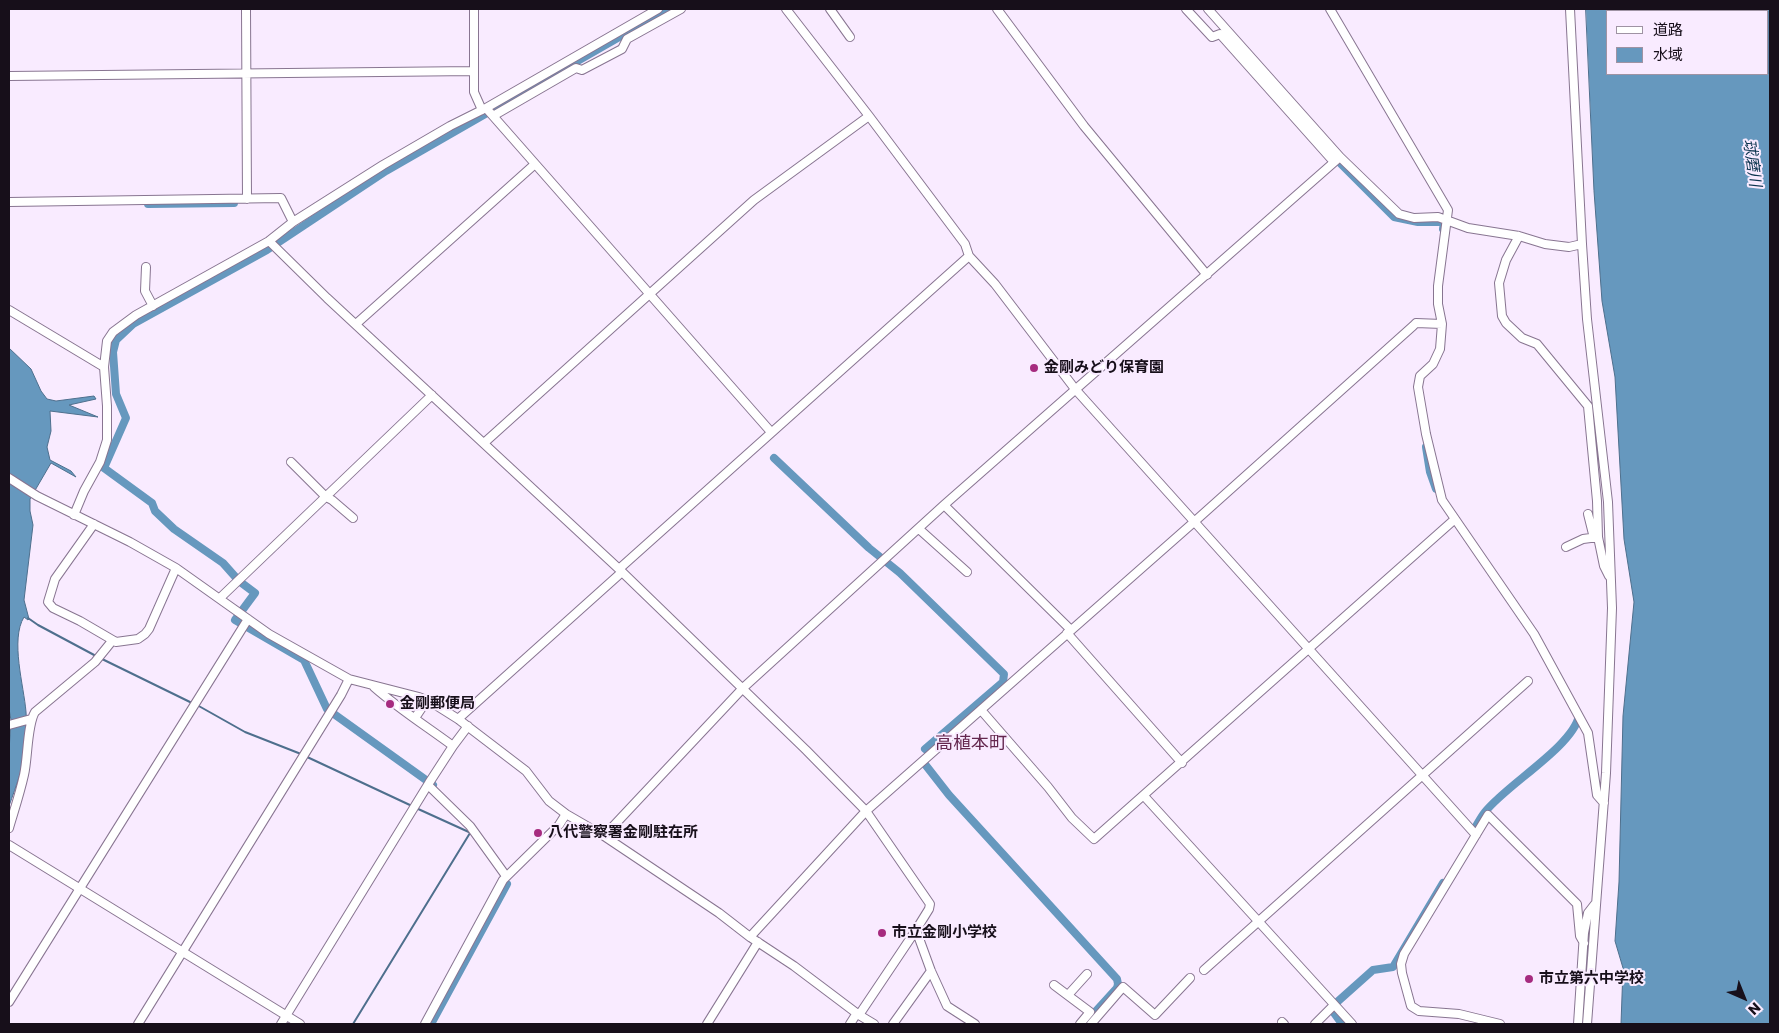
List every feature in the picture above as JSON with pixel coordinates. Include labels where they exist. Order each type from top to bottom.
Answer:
[{"type":"street","points":[[246,9],[247,199]]},
{"type":"street","points":[[474,9],[474,92],[484,109],[493,116],[651,292],[771,432]]},
{"type":"street","points":[[74,515],[84,491],[100,462],[106,440],[107,406],[104,367],[107,341],[112,332],[136,315],[272,244],[293,222],[384,165],[658,9]]},
{"type":"street","points":[[493,116],[576,68],[582,70],[622,49],[627,39],[681,9]]},
{"type":"street","points":[[786,9],[870,116],[964,244],[969,256],[995,284],[1075,389],[1476,835]]},
{"type":"street","points":[[830,9],[850,37]]},
{"type":"street","points":[[997,9],[1084,126],[1207,274]]},
{"type":"street","points":[[1186,9],[1212,37],[1220,34],[1337,160],[1399,214],[1414,218],[1438,217],[1468,228],[1520,236],[1546,244],[1569,247],[1582,244]]},
{"type":"street","points":[[1208,9],[1337,160]]},
{"type":"street","points":[[1330,9],[1448,210],[1438,286],[1438,304],[1442,324],[1440,350],[1433,364],[1420,376],[1418,387],[1426,434],[1442,500],[1495,574],[1534,634],[1588,733],[1597,795],[1604,803]]},
{"type":"street","points":[[1570,9],[1587,319],[1608,502],[1611,618],[1609,715],[1604,803],[1587,1024]]},
{"type":"street","points":[[9,76],[474,71]]},
{"type":"street","points":[[484,443],[754,200],[870,116]]},
{"type":"street","points":[[604,836],[743,688],[918,528],[1337,160]]},
{"type":"street","points":[[356,324],[535,164]]},
{"type":"street","points":[[9,202],[281,198],[293,222]]},
{"type":"street","points":[[1520,236],[1506,260],[1499,283],[1502,316],[1506,323],[1522,338],[1537,344],[1588,406],[1597,501],[1596,537]]},
{"type":"street","points":[[272,244],[621,571],[743,688],[866,812],[930,904],[916,930],[850,1024]]},
{"type":"street","points":[[458,719],[771,432],[969,256]]},
{"type":"street","points":[[146,267],[145,291],[153,306]]},
{"type":"street","points":[[9,310],[104,367]]},
{"type":"street","points":[[750,937],[866,812],[1416,323],[1442,324]]},
{"type":"street","points":[[220,598],[432,395]]},
{"type":"street","points":[[291,462],[326,497],[353,518]]},
{"type":"street","points":[[9,478],[37,496],[176,568],[270,634],[349,679],[426,700],[458,719],[526,771],[549,801],[566,814],[604,836],[719,913],[874,1024]]},
{"type":"street","points":[[944,505],[1069,632],[1182,763]]},
{"type":"street","points":[[1588,514],[1604,566],[1610,579]]},
{"type":"street","points":[[981,710],[1048,787],[1072,818],[1094,839],[1182,763],[1455,519]]},
{"type":"street","points":[[94,524],[55,579],[48,602],[53,608],[80,621],[112,641],[126,642],[138,640],[145,634],[176,568]]},
{"type":"street","points":[[918,528],[967,572]]},
{"type":"street","points":[[1566,547],[1583,539],[1596,537]]},
{"type":"street","points":[[9,1002],[247,618]]},
{"type":"street","points":[[9,725],[29,719],[95,662],[112,641]]},
{"type":"street","points":[[138,1024],[341,695],[349,679]]},
{"type":"street","points":[[1204,970],[1528,681]]},
{"type":"street","points":[[372,686],[401,710],[453,746]]},
{"type":"street","points":[[415,718],[426,700]]},
{"type":"street","points":[[9,828],[28,756],[29,719]]},
{"type":"street","points":[[281,1024],[429,783],[468,726]]},
{"type":"street","points":[[429,783],[470,826],[506,876]]},
{"type":"street","points":[[1144,796],[1352,1024]]},
{"type":"street","points":[[425,1024],[506,876],[559,825],[566,814]]},
{"type":"street","points":[[1500,1024],[1477,1021],[1459,1014],[1414,1009],[1411,1006],[1401,964],[1404,954],[1488,816],[1576,904],[1580,936],[1584,943]]},
{"type":"street","points":[[9,845],[300,1024]]},
{"type":"street","points":[[1578,1024],[1588,914],[1596,904]]},
{"type":"street","points":[[916,930],[931,971],[948,1006],[975,1024]]},
{"type":"street","points":[[708,1024],[758,942]]},
{"type":"street","points":[[893,1024],[931,971]]},
{"type":"street","points":[[1068,995],[1087,974]]},
{"type":"street","points":[[1091,1024],[1123,987],[1155,1015],[1190,978]]},
{"type":"street","points":[[1054,984],[1090,1012],[1080,1024]]},
{"type":"street","points":[[1315,1024],[1334,1005]]},
{"type":"water","name":"球磨川","points":[[1586,9],[1770,9],[1770,1024],[1621,1024],[1623,968],[1615,941],[1619,882],[1623,716],[1634,602],[1624,539],[1615,377],[1602,301],[1594,191]]},
{"type":"water","points":[[9,348],[31,369],[41,391],[47,399],[56,401],[94,396],[96,399],[69,405],[98,417],[50,411],[51,431],[47,447],[50,460],[71,471],[76,477],[51,463],[30,499],[33,525],[24,600],[29,619],[24,617],[18,638],[19,663],[25,701],[26,743],[22,767],[9,806],[11,720],[9,709]]},
{"type":"waterway","points":[[433,785],[327,709],[304,660],[235,620],[255,593],[239,581],[223,563],[174,529],[155,511],[152,503],[104,468],[126,418],[116,394],[113,352],[116,340],[133,324],[267,250],[386,171],[668,9]]},
{"type":"waterway","points":[[1290,106],[1330,152]]},
{"type":"waterway","points":[[1341,164],[1394,217],[1418,222],[1442,222],[1444,223],[1443,229]]},
{"type":"waterway","points":[[148,204],[234,203]]},
{"type":"waterway","points":[[1426,447],[1430,472],[1436,489]]},
{"type":"waterway","points":[[774,458],[869,548],[900,573],[1004,674],[1003,682],[925,749]]},
{"type":"waterway","points":[[28,618],[96,656]]},
{"type":"waterway","points":[[100,658],[192,703]]},
{"type":"waterway","points":[[197,705],[245,732],[301,754]]},
{"type":"waterway","points":[[1475,828],[1495,801],[1552,753],[1564,740],[1574,728],[1579,716],[1577,713]]},
{"type":"waterway","points":[[305,756],[412,806]]},
{"type":"waterway","points":[[924,763],[949,795],[1117,979],[1117,988],[1087,1021]]},
{"type":"waterway","points":[[416,808],[471,833]]},
{"type":"waterway","points":[[353,1024],[470,833]]},
{"type":"waterway","points":[[1336,1003],[1373,970],[1393,967],[1443,883]]},
{"type":"waterway","points":[[431,1024],[507,884]]},
{"type":"waterway","points":[[1334,1013],[1342,1024]]},
{"type":"place","name":"金剛みどり保育園","points":[[1034,368]]},
{"type":"place","name":"金剛郵便局","points":[[390,704]]},
{"type":"place","name":"八代警察署金剛駐在所","points":[[538,833]]},
{"type":"place","name":"市立金剛小学校","points":[[882,933]]},
{"type":"place","name":"市立第六中学校","points":[[1529,979]]},
{"type":"district","name":"高植本町","points":[[971,744]]}]
